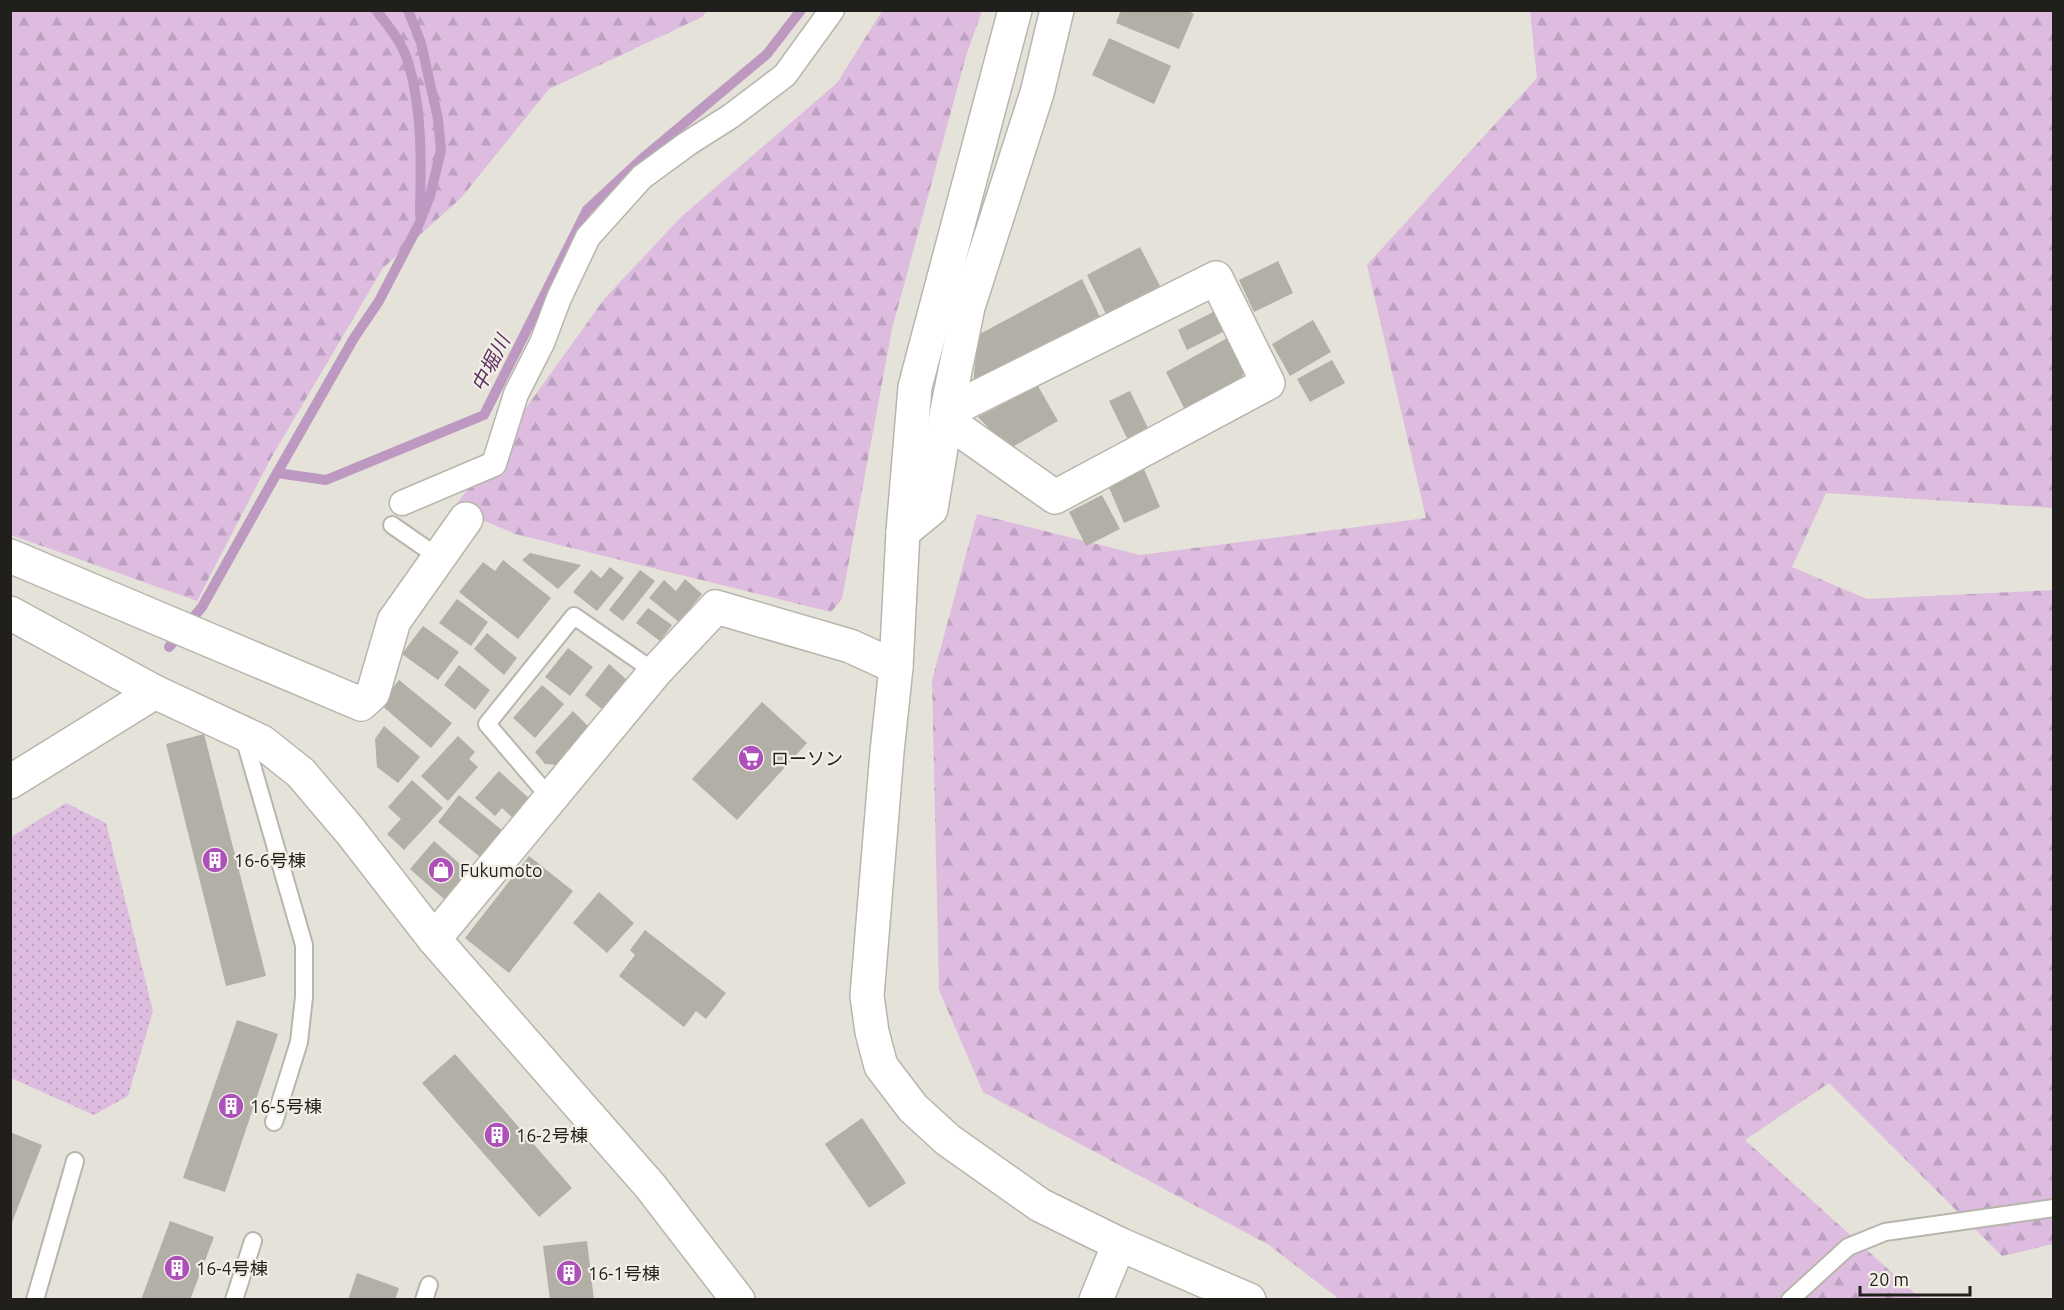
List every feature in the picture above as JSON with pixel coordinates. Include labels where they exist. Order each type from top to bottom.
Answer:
[{"type":"street","points":[[397,514],[494,464],[516,394],[542,343],[588,237],[642,177],[731,116],[785,75],[832,10]]},
{"type":"street","points":[[1016,10],[915,387],[903,532],[896,667],[886,752],[867,996],[872,1032],[881,1066],[913,1108],[948,1140],[1040,1206],[1119,1244],[1250,1299]]},
{"type":"street","points":[[903,532],[932,509],[946,416],[968,307],[1036,93],[1057,10]]},
{"type":"street","points":[[1216,278],[1268,383],[1054,497],[946,416],[1216,278]]},
{"type":"street","points":[[10,556],[361,704],[373,693],[394,621],[466,519]]},
{"type":"street","points":[[434,939],[656,672],[716,607],[850,646],[896,667]]},
{"type":"street","points":[[10,613],[155,692],[262,742],[301,772],[434,939],[651,1187],[738,1299]]},
{"type":"street","points":[[10,782],[155,692]]},
{"type":"street","points":[[1096,1299],[1119,1244]]},
{"type":"lane","points":[[397,514],[438,557]]},
{"type":"lane","points":[[551,799],[487,724],[574,616],[656,672]]},
{"type":"lane","points":[[242,733],[304,945],[304,997],[299,1042],[274,1122]]},
{"type":"lane","points":[[35,1299],[75,1161]]},
{"type":"lane","points":[[1790,1299],[1848,1247],[1885,1232],[2054,1208]]},
{"type":"lane","points":[[234,1299],[253,1241]]},
{"type":"green space","points":[[11,10],[707,11],[702,17],[549,89],[461,198],[383,268],[271,458],[197,601],[11,535]]},
{"type":"green space","points":[[882,11],[982,11],[966,56],[892,329],[842,599],[831,612],[515,534],[454,508],[605,298],[681,217],[837,83]]},
{"type":"green space","points":[[1530,11],[2053,11],[2053,508],[1826,493],[1792,567],[1867,599],[2053,590],[2053,1244],[2002,1256],[1829,1083],[1745,1140],[1921,1299],[1339,1299],[1269,1245],[983,1092],[939,990],[932,680],[977,514],[1140,555],[1426,518],[1367,265],[1537,78]]},
{"type":"green space","points":[[66,803],[106,823],[153,1011],[128,1096],[94,1115],[11,1078],[11,837]]},
{"type":"building","points":[[1121,10],[1187,10],[1194,14],[1179,49],[1116,23]]},
{"type":"building","points":[[1109,38],[1171,66],[1154,104],[1092,75]]},
{"type":"building","points":[[1140,247],[1160,286],[1106,314],[1087,275]]},
{"type":"building","points":[[1278,261],[1293,293],[1254,312],[1239,280]]},
{"type":"building","points":[[1082,279],[1101,319],[973,384],[978,335]]},
{"type":"building","points":[[1219,309],[1229,329],[1187,350],[1178,330]]},
{"type":"building","points":[[1313,320],[1331,352],[1290,376],[1272,344]]},
{"type":"building","points":[[1231,336],[1245,360],[1242,380],[1185,410],[1166,372]]},
{"type":"building","points":[[1332,360],[1345,383],[1310,402],[1297,379]]},
{"type":"building","points":[[1038,386],[1058,421],[1009,449],[978,417]]},
{"type":"building","points":[[1130,391],[1148,428],[1127,438],[1109,401]]},
{"type":"building","points":[[1144,469],[1160,507],[1124,523],[1108,485]]},
{"type":"building","points":[[1102,495],[1120,529],[1086,546],[1069,512]]},
{"type":"building","points":[[530,553],[581,565],[558,589],[522,560]]},
{"type":"building","points":[[503,560],[551,598],[518,639],[459,592],[483,562],[495,571]]},
{"type":"building","points":[[610,567],[624,578],[597,611],[573,592],[591,570],[601,578]]},
{"type":"building","points":[[640,570],[655,581],[623,621],[609,610]]},
{"type":"building","points":[[685,579],[702,594],[679,622],[649,598],[664,580],[676,591]]},
{"type":"building","points":[[457,599],[488,622],[471,646],[439,623]]},
{"type":"building","points":[[648,608],[672,625],[660,641],[636,623]]},
{"type":"building","points":[[423,626],[459,652],[438,680],[402,654]]},
{"type":"building","points":[[487,633],[517,658],[504,675],[474,649]]},
{"type":"building","points":[[568,648],[593,667],[570,696],[545,677]]},
{"type":"building","points":[[609,664],[627,680],[603,710],[585,695]]},
{"type":"building","points":[[459,665],[490,690],[475,710],[444,685]]},
{"type":"building","points":[[399,680],[452,723],[431,748],[380,704]]},
{"type":"building","points":[[542,685],[564,704],[535,738],[513,718]]},
{"type":"building","points":[[762,702],[807,743],[737,820],[692,779]]},
{"type":"building","points":[[573,711],[590,728],[559,765],[545,764],[535,752]]},
{"type":"building","points":[[384,726],[420,757],[398,783],[377,767],[375,739]]},
{"type":"building","name":"16-6号棟","points":[[204,734],[266,976],[226,986],[166,744]]},
{"type":"building","points":[[458,736],[475,752],[469,759],[478,767],[448,801],[421,776]]},
{"type":"building","points":[[499,771],[531,800],[514,819],[502,808],[495,816],[475,798]]},
{"type":"building","points":[[412,780],[443,808],[404,850],[387,834],[401,819],[388,807]]},
{"type":"building","points":[[459,795],[503,831],[480,857],[438,822]]},
{"type":"building","points":[[434,841],[469,872],[445,900],[410,869]]},
{"type":"building","points":[[529,856],[573,891],[509,973],[465,938]]},
{"type":"building","points":[[599,892],[634,923],[607,953],[573,923]]},
{"type":"building","points":[[645,930],[726,993],[706,1019],[696,1011],[684,1027],[619,976],[635,955],[630,950]]},
{"type":"building","name":"16-5号棟","points":[[237,1020],[278,1034],[225,1192],[183,1178]]},
{"type":"building","name":"16-2号棟","points":[[455,1054],[572,1188],[539,1217],[422,1083]]},
{"type":"building","points":[[862,1118],[906,1183],[869,1208],[825,1144]]},
{"type":"building","points":[[10,1132],[42,1145],[11,1225],[10,1225]]},
{"type":"building","name":"16-4号棟","points":[[170,1221],[214,1237],[190,1300],[141,1300]]},
{"type":"building","name":"16-1号棟","points":[[587,1241],[594,1300],[550,1300],[543,1246]]},
{"type":"building","points":[[357,1273],[399,1288],[395,1300],[348,1300]]},
{"type":"waterway","points":[[376,10],[402,48],[413,81],[420,138],[420,215]]},
{"type":"waterway","points":[[277,473],[354,338],[379,301],[419,224],[430,196],[441,150],[438,119],[421,43],[408,10]]},
{"type":"waterway","name":"中堀川","points":[[169,647],[202,607],[277,473],[326,480],[484,415],[587,210],[644,157],[767,54],[801,10]]},
{"type":"place","name":"ローソン","points":[[751,758]]},
{"type":"place","name":"16-6号棟","points":[[215,860]]},
{"type":"place","name":"Fukumoto","points":[[441,870]]},
{"type":"place","name":"16-5号棟","points":[[231,1106]]},
{"type":"place","name":"16-2号棟","points":[[497,1135]]},
{"type":"place","name":"16-4号棟","points":[[177,1268]]},
{"type":"place","name":"16-1号棟","points":[[569,1273]]}]
